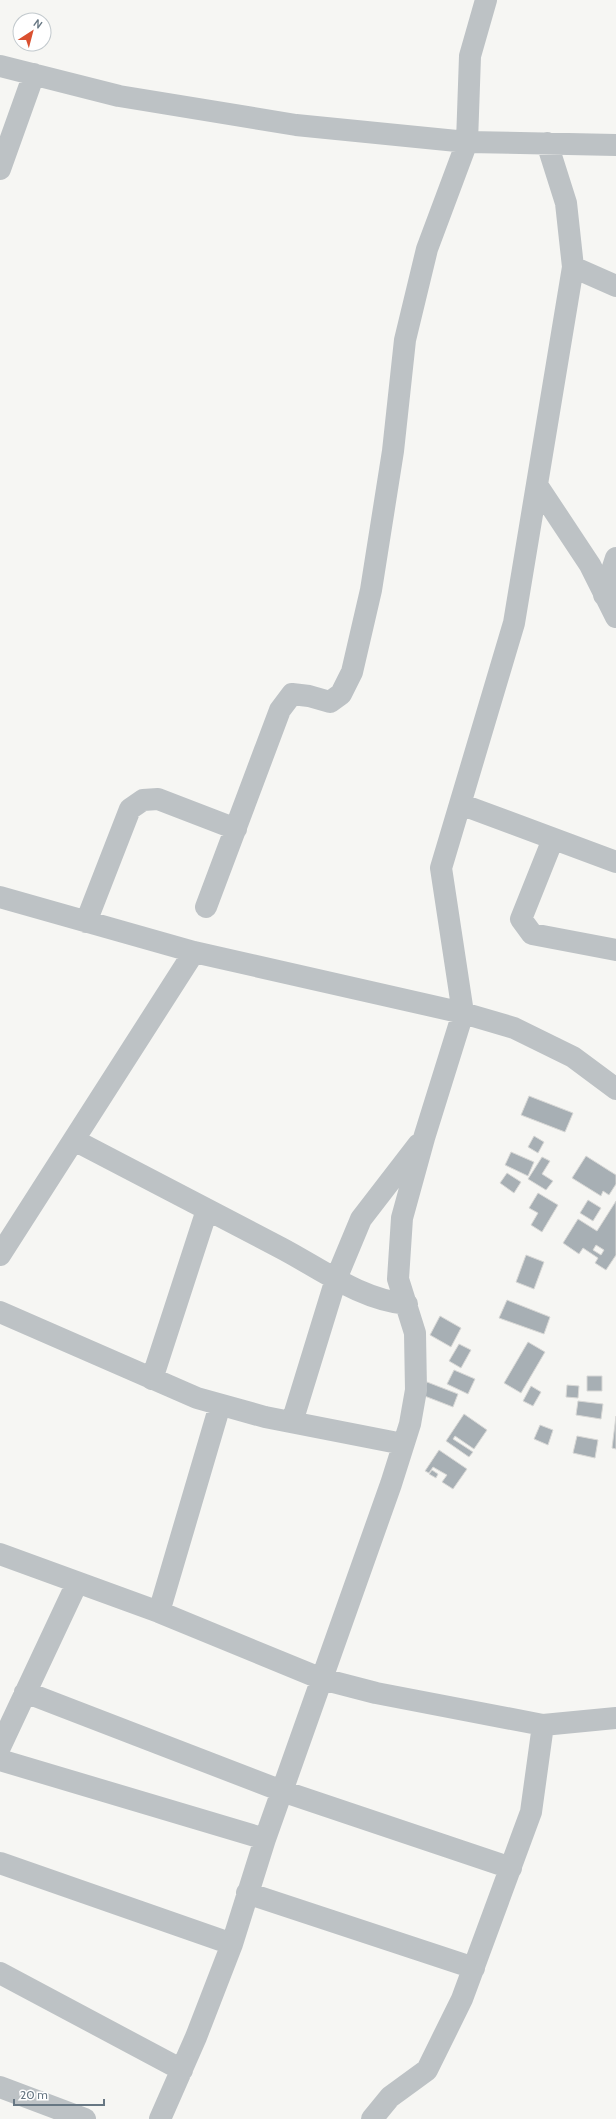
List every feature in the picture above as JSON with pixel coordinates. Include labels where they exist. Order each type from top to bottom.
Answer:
[{"type":"street","points":[[206,907],[280,710],[292,694],[309,696],[330,702],[341,694],[352,672],[374,575],[393,451],[405,340],[427,249],[467,142],[470,56],[486,0]]},
{"type":"street","points":[[0,66],[119,96],[296,125],[467,142],[547,142],[616,146]]},
{"type":"street","points":[[0,169],[34,74]]},
{"type":"street","points":[[160,2119],[182,2070],[232,1944],[265,1839],[391,1484],[410,1424],[416,1390],[415,1333],[398,1279],[402,1218],[424,1138],[463,1013],[441,868],[514,623],[572,267],[566,203],[547,142]]},
{"type":"street","points":[[572,267],[616,286]]},
{"type":"street","points":[[537,485],[590,565],[616,617]]},
{"type":"street","points":[[604,595],[616,558]]},
{"type":"street","points":[[86,922],[130,809],[143,800],[158,799],[236,829]]},
{"type":"street","points":[[460,804],[616,862]]},
{"type":"street","points":[[554,838],[521,919],[532,934],[616,950]]},
{"type":"street","points":[[0,897],[194,952],[463,1013],[514,1028],[567,1054],[616,1090]]},
{"type":"street","points":[[3,1245],[74,1140],[194,952]]},
{"type":"street","points":[[292,1422],[336,1279],[362,1219],[424,1138]]},
{"type":"street","points":[[74,1140],[355,1290],[390,1302],[407,1304]]},
{"type":"street","points":[[152,1379],[207,1210]]},
{"type":"street","points":[[0,1312],[197,1398],[292,1422],[404,1444]]},
{"type":"street","points":[[159,1612],[220,1405]]},
{"type":"street","points":[[0,1554],[159,1612],[322,1679],[376,1693],[543,1725],[616,1718]]},
{"type":"street","points":[[0,1747],[76,1583]]},
{"type":"street","points":[[25,1692],[282,1791],[511,1868]]},
{"type":"street","points":[[372,2119],[390,2097],[427,2070],[462,1999],[531,1812],[543,1725]]},
{"type":"street","points":[[0,1760],[265,1839]]},
{"type":"street","points":[[0,1864],[232,1944]]},
{"type":"street","points":[[247,1893],[474,1968]]},
{"type":"street","points":[[0,1972],[182,2070]]},
{"type":"street","points":[[0,2087],[85,2119]]},
{"type":"building","points":[[529,1096],[573,1113],[565,1132],[521,1115]]},
{"type":"building","points":[[534,1136],[544,1142],[538,1153],[528,1147]]},
{"type":"building","points":[[511,1152],[534,1162],[528,1176],[505,1165]]},
{"type":"building","points":[[586,1156],[616,1175],[616,1184],[609,1195],[603,1191],[601,1196],[572,1178]]},
{"type":"building","points":[[542,1157],[550,1161],[542,1174],[553,1181],[546,1190],[528,1179]]},
{"type":"building","points":[[507,1173],[521,1182],[514,1193],[500,1183]]},
{"type":"building","points":[[538,1193],[558,1205],[542,1232],[531,1225],[538,1213],[529,1208]]},
{"type":"building","points":[[588,1200],[601,1208],[593,1221],[580,1213]]},
{"type":"building","points":[[616,1201],[616,1255],[606,1270],[595,1263],[598,1258],[583,1248],[579,1254],[563,1243],[578,1219],[597,1231]],"holes":[[[596,1245],[604,1250],[601,1255],[593,1250]]]},
{"type":"building","points":[[526,1255],[544,1262],[534,1289],[516,1282]]},
{"type":"building","points":[[507,1300],[550,1317],[544,1334],[499,1318]]},
{"type":"building","points":[[440,1316],[461,1328],[451,1347],[430,1335]]},
{"type":"building","points":[[528,1342],[545,1352],[521,1393],[504,1383]]},
{"type":"building","points":[[459,1344],[471,1350],[461,1368],[449,1361]]},
{"type":"building","points":[[454,1370],[475,1379],[468,1394],[447,1384]]},
{"type":"building","points":[[587,1376],[602,1376],[602,1391],[587,1391]]},
{"type":"building","points":[[427,1382],[458,1394],[453,1407],[422,1395]]},
{"type":"building","points":[[567,1385],[579,1386],[578,1398],[566,1397]]},
{"type":"building","points":[[531,1386],[541,1392],[533,1406],[523,1401]]},
{"type":"building","points":[[578,1401],[603,1404],[601,1419],[576,1415]]},
{"type":"building","points":[[464,1414],[487,1430],[474,1449],[455,1436],[453,1439],[473,1452],[469,1457],[446,1441]]},
{"type":"building","points":[[616,1416],[616,1449],[612,1448]]},
{"type":"building","points":[[540,1425],[553,1430],[548,1445],[534,1439]]},
{"type":"building","points":[[577,1436],[598,1440],[595,1458],[573,1453]]},
{"type":"building","points":[[439,1450],[467,1469],[453,1489],[442,1482],[447,1475],[433,1467],[429,1473],[425,1471]]},
{"type":"building","points":[[432,1470],[438,1474],[436,1478],[429,1474]]}]
